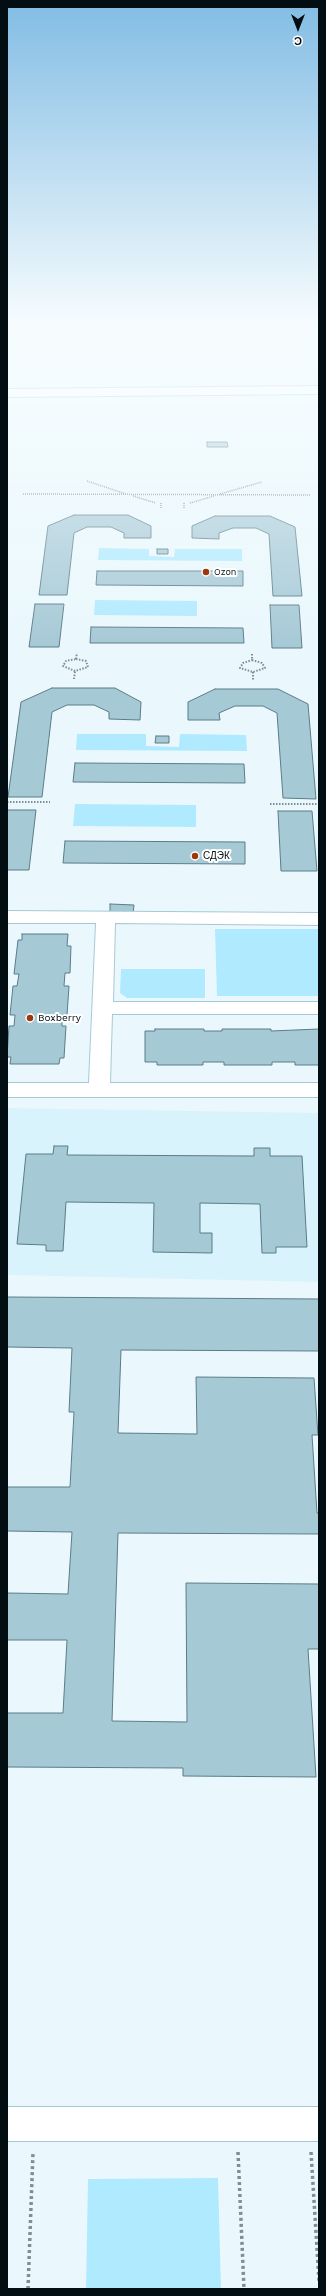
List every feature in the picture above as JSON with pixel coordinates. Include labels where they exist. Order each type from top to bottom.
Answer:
[{"type":"main road","points":[[7,917],[319,920]]},
{"type":"main road","points":[[99,1090],[106,918]]},
{"type":"main road","points":[[102,1008],[319,1008]]},
{"type":"main road","points":[[7,1090],[319,1090]]},
{"type":"main road","points":[[21,2124],[314,2124]]},
{"type":"path","points":[[87,481],[156,503]]},
{"type":"path","points":[[190,504],[262,482]]},
{"type":"path","points":[[23,494],[310,496]]},
{"type":"path","points":[[160,508],[161,503]]},
{"type":"path","points":[[76,659],[77,653]]},
{"type":"path","points":[[252,654],[252,660]]},
{"type":"path","points":[[76,659],[88,664],[85,669],[75,671],[63,666],[66,661],[76,659]]},
{"type":"path","points":[[252,660],[265,665],[262,670],[253,672],[243,670],[240,665],[252,660]]},
{"type":"path","points":[[74,679],[75,671]]},
{"type":"path","points":[[253,672],[253,680]]},
{"type":"path","points":[[7,802],[50,802]]},
{"type":"path","points":[[270,804],[319,804]]},
{"type":"path","points":[[21,2124],[28,2289]]},
{"type":"path","points":[[237,2124],[244,2289]]},
{"type":"path","points":[[314,2124],[319,2281]]},
{"type":"shaded area","points":[[99,548],[149,549],[149,556],[174,557],[175,549],[242,549],[242,561],[98,560]]},
{"type":"shaded area","points":[[95,600],[197,601],[197,616],[94,615]]},
{"type":"shaded area","points":[[77,734],[146,734],[146,746],[179,747],[180,734],[246,735],[247,751],[76,750]]},
{"type":"shaded area","points":[[75,804],[196,805],[196,827],[73,826]]},
{"type":"shaded area","points":[[215,929],[319,929],[319,996],[217,996]]},
{"type":"shaded area","points":[[121,969],[205,969],[205,998],[127,998],[120,993]]},
{"type":"shaded area","points":[[7,1108],[319,1113],[319,1282],[7,1275]]},
{"type":"shaded area","points":[[218,2178],[221,2289],[86,2289],[88,2179]]},
{"type":"building","points":[[207,442],[227,442],[228,447],[207,447]]},
{"type":"building","points":[[74,515],[128,515],[151,526],[151,538],[124,538],[124,533],[111,527],[87,527],[74,533],[67,595],[39,595],[48,526]]},
{"type":"building","points":[[215,516],[270,516],[295,527],[302,596],[273,596],[269,534],[256,528],[233,528],[219,533],[219,539],[192,538],[192,526]]},
{"type":"building","points":[[157,549],[168,549],[168,554],[157,554]]},
{"type":"building","points":[[97,571],[243,571],[243,586],[96,585]]},
{"type":"building","points":[[35,604],[64,604],[59,647],[29,647]]},
{"type":"building","points":[[270,605],[299,605],[302,648],[272,648]]},
{"type":"building","points":[[91,627],[243,628],[244,643],[90,643]]},
{"type":"building","points":[[52,688],[115,688],[141,702],[140,720],[109,719],[109,712],[94,705],[67,705],[52,712],[42,797],[8,797],[21,702]]},
{"type":"building","points":[[215,689],[278,689],[308,704],[316,799],[283,798],[277,713],[263,706],[235,706],[219,713],[220,720],[188,720],[188,702]]},
{"type":"building","points":[[156,736],[169,736],[169,743],[155,743]]},
{"type":"building","points":[[75,763],[244,764],[245,783],[73,782]]},
{"type":"building","points":[[7,810],[36,810],[29,870],[7,870]]},
{"type":"building","points":[[278,811],[312,811],[317,871],[281,871]]},
{"type":"building","points":[[65,841],[245,842],[245,864],[63,863]]},
{"type":"building","points":[[110,904],[134,905],[133,914],[110,914]]},
{"type":"building","points":[[22,934],[68,934],[67,946],[71,946],[70,973],[65,973],[64,986],[69,986],[67,1015],[62,1015],[62,1026],[66,1026],[64,1058],[60,1058],[59,1064],[10,1064],[11,1057],[7,1057],[9,1026],[14,1026],[15,1015],[10,1015],[13,986],[17,986],[19,974],[14,974],[18,940],[22,940]]},
{"type":"building","points":[[155,1029],[204,1029],[204,1031],[222,1031],[222,1029],[271,1029],[271,1031],[319,1029],[319,1065],[295,1065],[295,1062],[272,1062],[272,1065],[224,1065],[224,1062],[203,1062],[203,1065],[157,1065],[157,1062],[145,1062],[145,1031],[155,1031]]},
{"type":"building","points":[[54,1146],[68,1146],[67,1155],[254,1156],[254,1148],[270,1148],[270,1156],[302,1156],[307,1247],[276,1247],[276,1253],[262,1253],[260,1204],[200,1203],[200,1233],[212,1233],[212,1253],[153,1252],[154,1203],[66,1202],[63,1251],[46,1251],[46,1245],[17,1244],[26,1154],[53,1154]]},
{"type":"building","points":[[7,1297],[319,1299],[319,1351],[121,1350],[118,1433],[197,1434],[196,1377],[314,1378],[318,1435],[312,1435],[317,1513],[319,1513],[319,1534],[118,1533],[112,1721],[187,1722],[186,1583],[319,1584],[319,1649],[308,1649],[316,1777],[183,1776],[183,1768],[7,1767],[7,1713],[63,1713],[67,1640],[7,1640],[7,1593],[68,1594],[72,1532],[7,1531],[7,1487],[70,1487],[74,1412],[69,1412],[72,1348],[7,1347]]},
{"type":"place","name":"Ozon","points":[[206,572]]},
{"type":"place","name":"СДЭК","points":[[195,856]]},
{"type":"place","name":"Boxberry","points":[[30,1018]]}]
